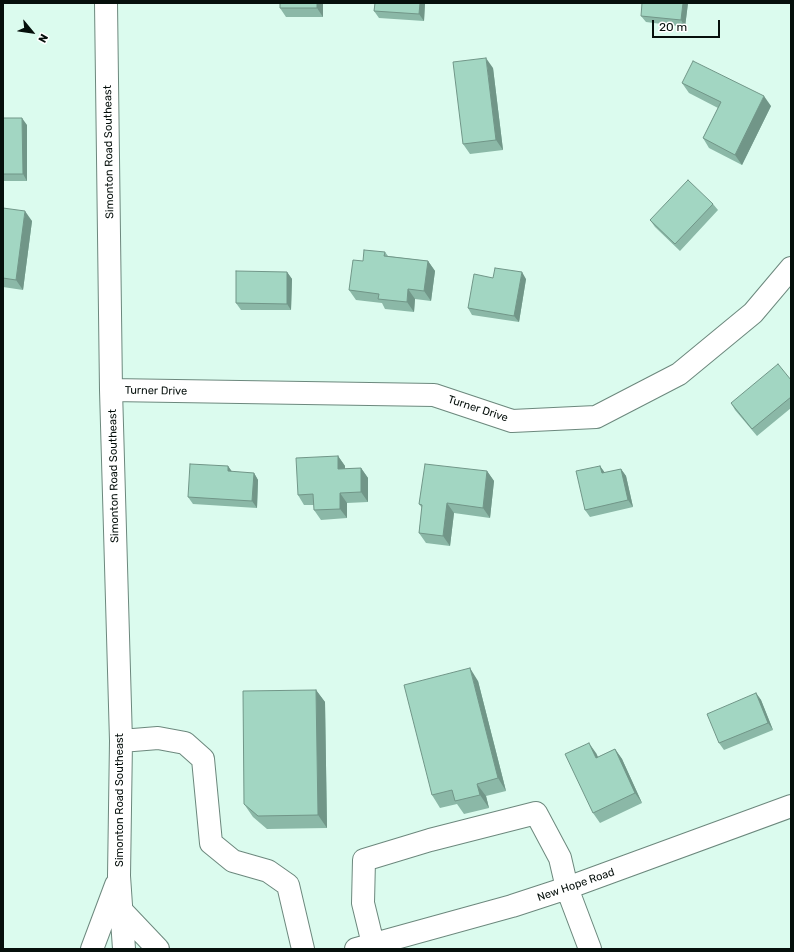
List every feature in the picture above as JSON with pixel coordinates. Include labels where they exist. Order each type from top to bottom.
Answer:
[{"type":"street","name":"Simonton Road Southeast","points":[[106,3],[111,390],[120,741],[119,876],[124,949]]},
{"type":"street","name":"Turner Drive","points":[[111,390],[434,395],[512,421],[596,417],[678,374],[753,314],[791,268]]},
{"type":"street","points":[[120,741],[158,738],[185,743],[203,759],[210,843],[233,862],[268,871],[288,885],[303,949]]},
{"type":"street","name":"New Hope Road","points":[[376,946],[512,906],[567,888],[791,806]]},
{"type":"street","points":[[376,946],[363,903],[364,860],[430,840],[536,813],[560,858],[567,888],[590,949]]},
{"type":"street","points":[[92,949],[119,876]]},
{"type":"street","points":[[121,910],[158,949]]},
{"type":"building","points":[[280,3],[317,3],[317,8],[280,8]]},
{"type":"building","points":[[375,3],[420,3],[419,14],[374,11]]},
{"type":"building","points":[[642,3],[683,3],[681,20],[641,16]]},
{"type":"building","points":[[486,58],[496,140],[463,144],[453,62]]},
{"type":"building","points":[[693,61],[764,96],[735,155],[703,138],[721,102],[682,83]]},
{"type":"building","points":[[3,118],[22,118],[23,174],[3,174]]},
{"type":"building","points":[[688,180],[713,204],[675,244],[650,220]]},
{"type":"building","points":[[3,208],[25,211],[16,280],[3,278]]},
{"type":"building","points":[[364,250],[385,252],[384,256],[428,261],[424,291],[408,289],[407,302],[378,299],[379,294],[349,290],[353,260],[363,261]]},
{"type":"building","points":[[495,268],[522,272],[514,316],[468,308],[474,274],[493,278]]},
{"type":"building","points":[[236,271],[287,272],[287,304],[236,303]]},
{"type":"building","points":[[778,364],[791,380],[791,397],[752,429],[731,403]]},
{"type":"building","points":[[338,456],[338,469],[361,468],[361,492],[340,493],[340,509],[314,510],[313,494],[298,495],[296,458]]},
{"type":"building","points":[[190,464],[228,466],[228,471],[254,473],[252,501],[188,497]]},
{"type":"building","points":[[425,464],[487,471],[483,508],[447,503],[443,536],[419,533],[422,505],[419,504]]},
{"type":"building","points":[[600,466],[602,473],[621,469],[628,500],[585,510],[576,471]]},
{"type":"building","points":[[470,668],[498,778],[477,784],[480,795],[455,801],[452,790],[432,795],[404,685]]},
{"type":"building","points":[[316,690],[318,815],[258,816],[244,804],[243,691]]},
{"type":"building","points":[[756,693],[768,723],[719,743],[707,714]]},
{"type":"building","points":[[589,743],[596,758],[615,749],[635,793],[593,813],[565,754]]}]
